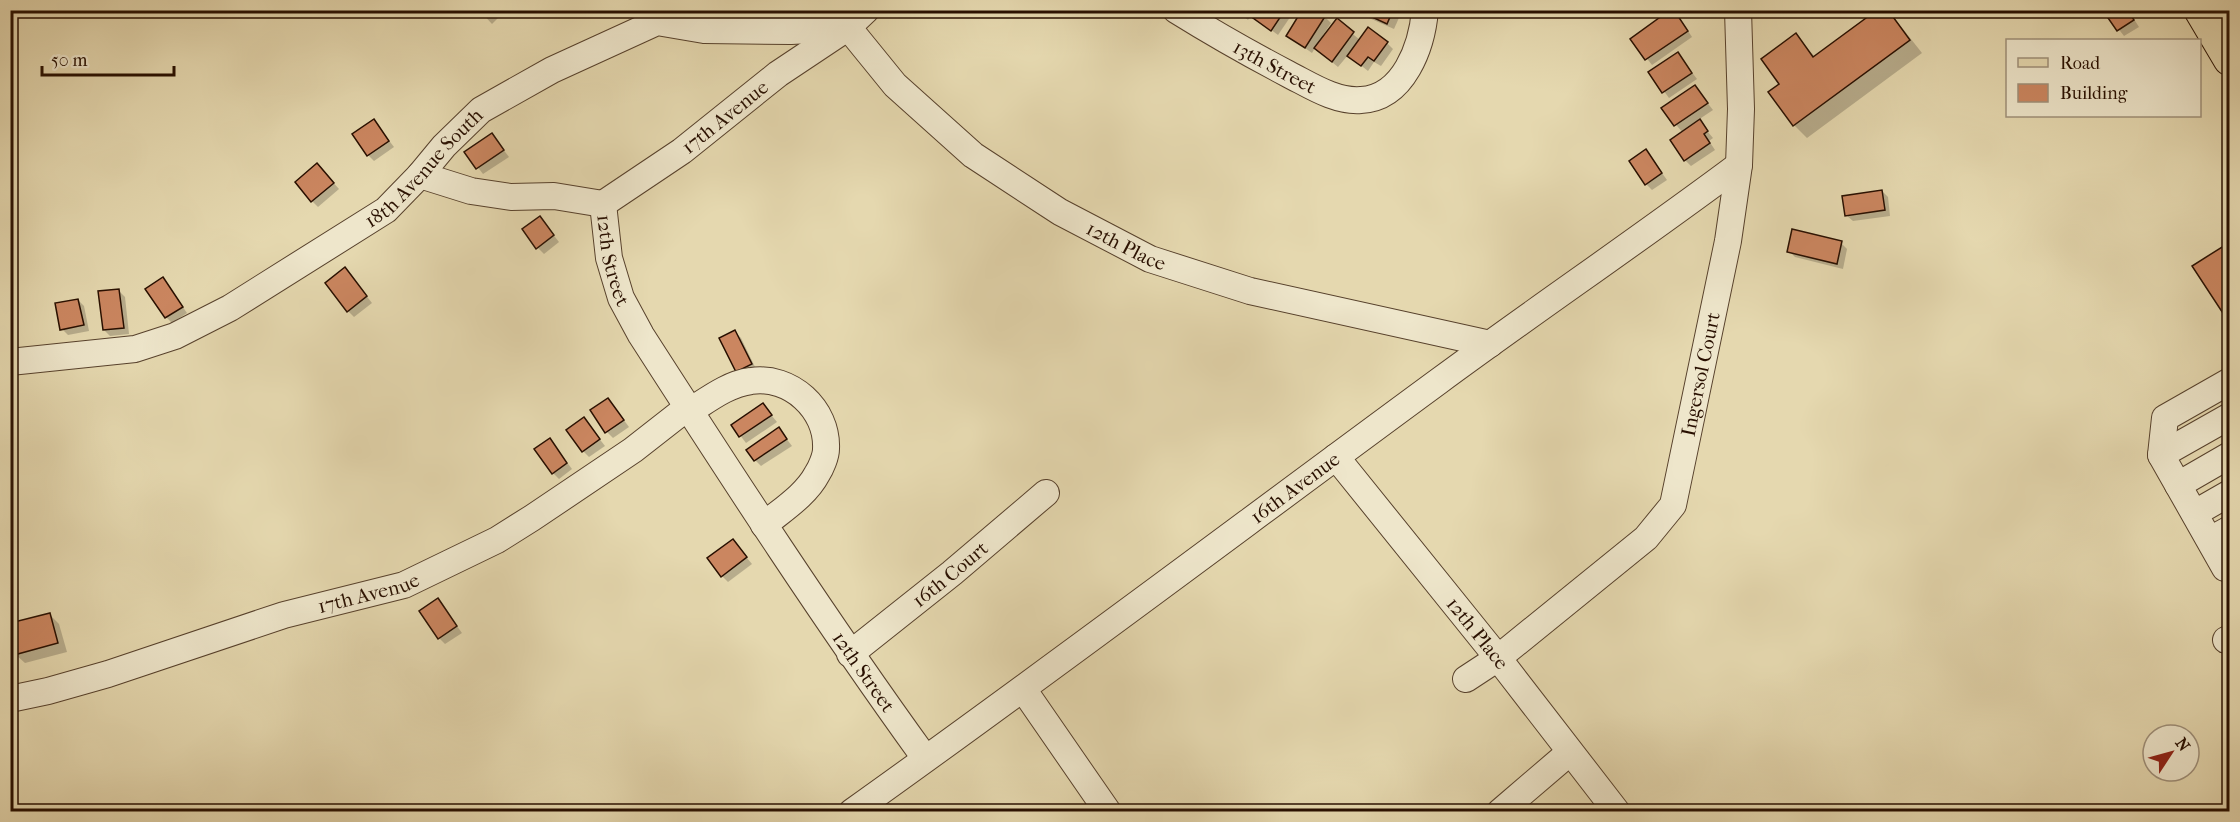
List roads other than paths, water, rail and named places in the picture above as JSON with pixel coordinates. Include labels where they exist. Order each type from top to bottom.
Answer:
[{"type":"main road","points":[[2206,12],[2229,59]]},
{"type":"street","name":"17th Avenue","points":[[603,204],[682,151],[778,74],[840,19],[866,10]]},
{"type":"street","name":"13th Street","points":[[1176,10],[1231,44],[1324,92],[1343,98],[1361,100],[1380,94],[1396,82],[1409,67],[1423,30],[1425,10]]},
{"type":"street","name":"Ingersol Court","points":[[1466,680],[1498,658],[1646,538],[1673,505],[1728,241],[1739,165],[1741,109],[1738,10]]},
{"type":"street","points":[[1754,10],[1756,134]]},
{"type":"street","name":"18th Avenue South","points":[[10,362],[135,349],[175,336],[230,308],[386,210],[444,146],[481,110],[647,16],[704,30],[791,31],[840,19]]},
{"type":"street","name":"12th Place","points":[[840,19],[895,85],[973,155],[1060,212],[1150,259],[1250,291],[1490,344]]},
{"type":"street","name":"16th Avenue","points":[[852,812],[1023,689],[1490,344],[1630,246],[1739,165]]},
{"type":"street","name":"12th Street","points":[[420,175],[471,190],[511,197],[554,196],[603,204],[609,258],[621,298],[641,335],[850,654],[925,758]]},
{"type":"street","points":[[689,409],[726,389],[752,380],[781,383],[802,394],[822,420],[826,450],[817,475],[797,498],[764,525]]},
{"type":"street","points":[[2228,569],[2220,535],[2195,513],[2161,455],[2165,418],[2229,381]]},
{"type":"street","name":"17th Avenue","points":[[10,699],[108,674],[284,615],[404,585],[497,540],[633,450],[689,409]]},
{"type":"street","points":[[2161,455],[2229,416]]},
{"type":"street","points":[[2178,485],[2229,455]]},
{"type":"street","name":"12th Place","points":[[1336,457],[1498,658],[1617,812]]},
{"type":"street","name":"16th Court","points":[[850,654],[952,573],[1046,493]]},
{"type":"street","points":[[2195,513],[2229,493]]},
{"type":"street","points":[[1023,689],[1108,812]]},
{"type":"street","points":[[1500,812],[1570,752]]}]
